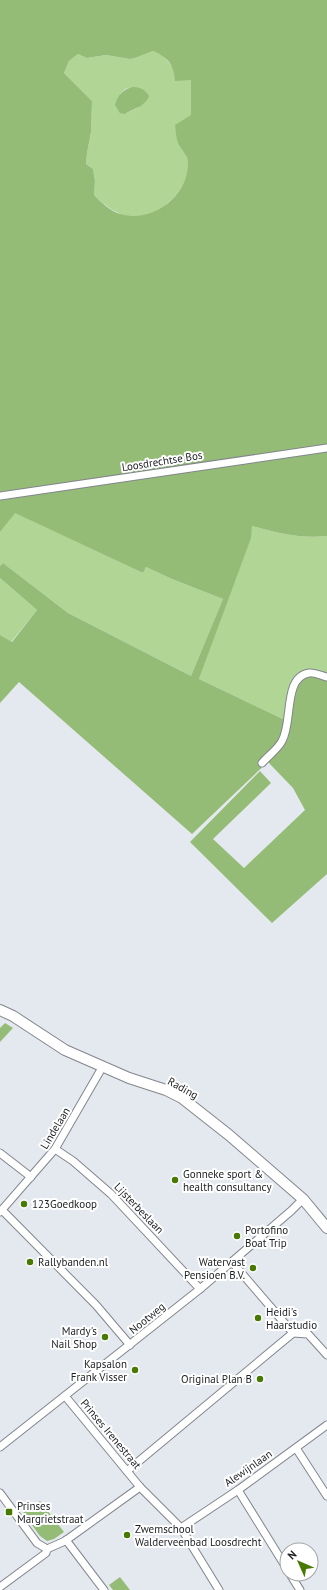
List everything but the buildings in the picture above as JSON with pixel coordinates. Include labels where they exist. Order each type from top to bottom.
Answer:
[{"type":"main road","name":"Rading","points":[[0,1010],[14,1016],[65,1050],[129,1078],[166,1090],[182,1098],[230,1135],[303,1199],[327,1228]]},
{"type":"street","name":"Loosdrechtse Bos","points":[[0,496],[327,448]]},
{"type":"street","points":[[262,763],[282,740],[288,721],[294,684],[298,678],[311,673],[327,677]]},
{"type":"street","name":"Lindelaan","points":[[1,1211],[55,1149],[103,1066]]},
{"type":"street","name":"Lijsterbeslaan","points":[[55,1149],[73,1161],[111,1194],[200,1289]]},
{"type":"street","points":[[0,1153],[31,1177]]},
{"type":"street","name":"Nootweg","points":[[0,1447],[130,1346],[200,1289],[303,1199]]},
{"type":"street","points":[[1,1211],[96,1305],[130,1346]]},
{"type":"street","points":[[232,1262],[292,1333]]},
{"type":"street","points":[[127,1471],[292,1333],[308,1334],[327,1355]]},
{"type":"street","name":"Prinses Irenestraat","points":[[65,1396],[140,1487],[181,1528],[218,1590]]},
{"type":"street","name":"Alewijnlaan","points":[[181,1528],[238,1490],[327,1424]]},
{"type":"street","points":[[296,1448],[327,1496]]},
{"type":"street","points":[[0,1586],[46,1553],[47,1549],[66,1540],[140,1487]]},
{"type":"street","points":[[238,1490],[279,1557]]},
{"type":"street","points":[[0,1493],[37,1543],[47,1549]]},
{"type":"street","points":[[66,1540],[104,1590]]},
{"type":"green space","points":[[0,0],[327,0],[327,536],[299,536],[252,526],[251,538],[199,679],[287,721],[293,689],[308,673],[327,676],[327,874],[272,923],[190,842],[260,771],[271,783],[213,839],[244,868],[305,810],[293,788],[268,762],[273,757],[192,834],[19,682],[0,703],[0,635],[12,642],[37,610],[0,578],[0,566],[3,563],[68,613],[191,676],[223,599],[146,567],[143,573],[15,513],[0,532]],"holes":[[[153,51],[163,56],[172,66],[175,81],[191,80],[191,115],[175,125],[178,143],[188,160],[187,174],[182,186],[175,196],[166,204],[156,211],[145,215],[133,216],[117,213],[103,204],[94,195],[95,181],[93,169],[86,164],[91,132],[92,101],[64,73],[69,61],[78,54],[87,58],[106,55],[130,59]]]},
{"type":"green space","points":[[153,51],[162,54],[174,69],[191,80],[191,115],[178,142],[188,161],[188,171],[185,181],[171,200],[153,213],[143,217],[133,217],[122,214],[102,203],[94,195],[95,181],[93,169],[86,164],[91,132],[92,101],[64,73],[69,61],[78,54],[87,58],[106,55],[130,59]],"holes":[[[132,87],[139,107],[125,114],[120,94],[125,89]]]},
{"type":"green space","points":[[132,87],[142,89],[149,96],[145,103],[139,107],[125,114],[120,113],[115,105],[118,98],[123,91]]},
{"type":"green space","points":[[14,512],[143,573],[146,567],[223,599],[191,676],[68,613],[3,563],[0,566],[0,532]]},
{"type":"green space","points":[[252,526],[299,536],[327,536],[327,676],[287,721],[199,679],[250,538]]},
{"type":"green space","points":[[0,578],[37,610],[11,642],[0,635]]},
{"type":"green space","points":[[5,1023],[13,1028],[0,1042],[0,1028]]},
{"type":"green space","points":[[40,1501],[64,1532],[54,1539],[47,1541],[40,1536],[23,1513]]},
{"type":"green space","points":[[120,1577],[130,1590],[113,1590],[109,1585]]},
{"type":"place","name":"Gonneke sport & health consultancy","points":[[175,1180]]},
{"type":"place","name":"123Goedkoop","points":[[24,1204]]},
{"type":"place","name":"Portofino Boat Trip","points":[[237,1236]]},
{"type":"place","name":"Rallybanden.nl","points":[[30,1262]]},
{"type":"place","name":"Watervast Pensioen B.V.","points":[[253,1268]]},
{"type":"place","name":"Heidi's Haarstudio","points":[[258,1318]]},
{"type":"place","name":"Mardy's Nail Shop","points":[[105,1337]]},
{"type":"place","name":"Kapsalon Frank Visser","points":[[135,1370]]},
{"type":"place","name":"Original Plan B","points":[[260,1379]]},
{"type":"place","name":"Prinses Margrietstraat","points":[[9,1512]]},
{"type":"place","name":"Zwemschool Walderveenbad Loosdrecht","points":[[127,1535]]}]
